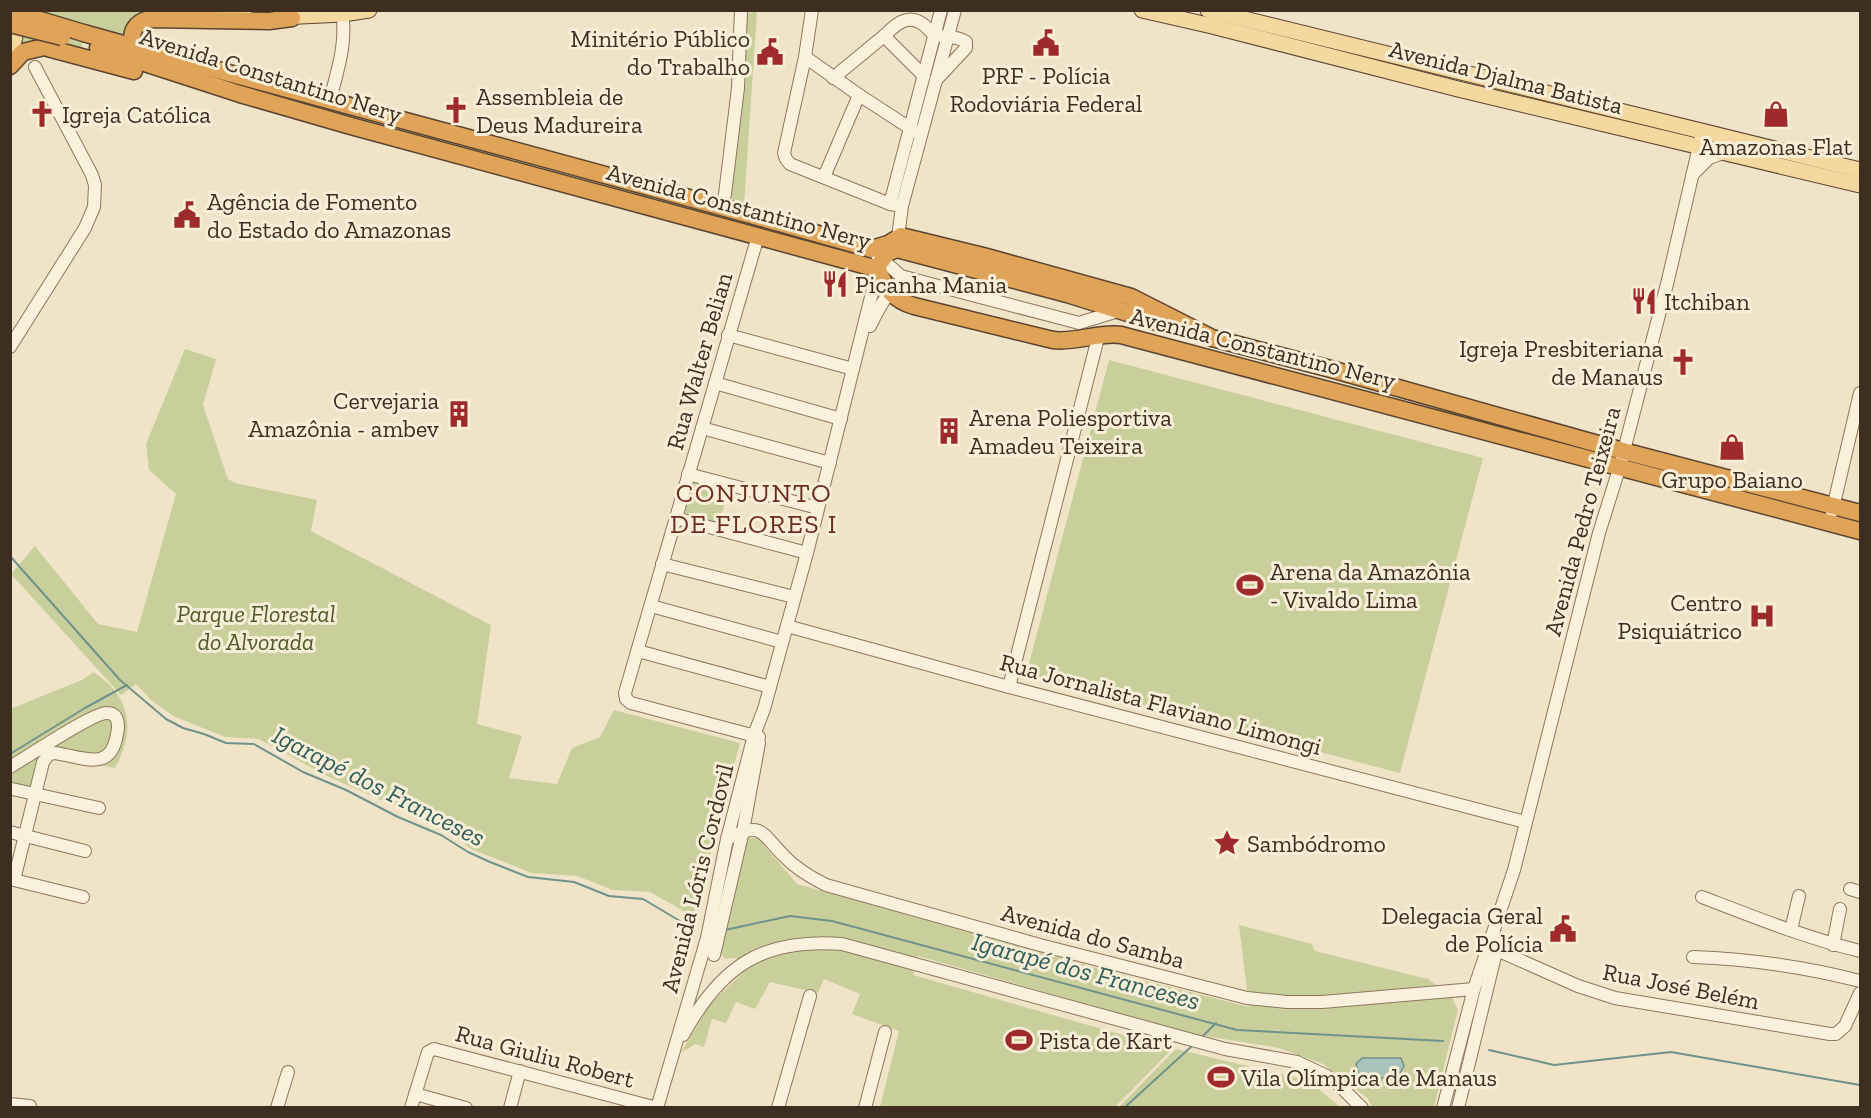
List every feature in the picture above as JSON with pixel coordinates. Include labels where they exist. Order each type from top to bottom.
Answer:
[{"type":"highway","name":"Avenida Constantino Nery","points":[[11,11],[240,93],[351,126],[758,236],[877,259]]},
{"type":"highway","points":[[134,47],[132,32],[136,25],[149,18],[258,21],[292,18]]},
{"type":"highway","name":"Avenida Constantino Nery","points":[[10,24],[134,47],[330,100],[715,205],[877,259]]},
{"type":"highway","points":[[10,66],[23,52],[44,46],[154,76],[240,93]]},
{"type":"highway","points":[[877,259],[888,244],[898,237]]},
{"type":"highway","name":"Avenida Constantino Nery","points":[[898,237],[983,256],[1131,297],[1212,338],[1416,392],[1621,459]]},
{"type":"highway","points":[[877,259],[897,249],[1067,294],[1212,338]]},
{"type":"highway","name":"Avenida Constantino Nery","points":[[877,259],[883,281],[890,292],[902,302],[914,306],[1053,340],[1062,341],[1099,334],[1122,335],[1621,459]]},
{"type":"highway","name":"Avenida Constantino Nery","points":[[1621,459],[1624,450],[1831,514],[1860,531]]},
{"type":"highway","name":"Avenida Constantino Nery","points":[[1831,514],[1860,513]]},
{"type":"main road","points":[[10,55],[22,10]]},
{"type":"main road","points":[[214,10],[292,18],[369,10]]},
{"type":"main road","name":"Avenida Djalma Batista","points":[[1142,10],[1468,92],[1860,170]]},
{"type":"main road","name":"Avenida Djalma Batista","points":[[1208,10],[1701,139],[1728,153],[1860,185]]},
{"type":"street","points":[[715,205],[723,202],[734,132],[741,10]]},
{"type":"street","points":[[812,10],[805,57],[784,153],[786,159],[790,164],[896,205]]},
{"type":"street","points":[[896,205],[921,134],[935,35],[941,10]]},
{"type":"street","points":[[898,237],[896,205],[909,129],[920,92],[930,78],[948,37],[955,10]]},
{"type":"street","points":[[330,100],[344,39],[345,28],[342,12]]},
{"type":"street","points":[[833,78],[899,22],[907,19],[922,22],[935,35],[962,39],[966,42],[966,48],[930,78]]},
{"type":"street","points":[[884,36],[930,78]]},
{"type":"street","points":[[805,57],[909,129],[921,134]]},
{"type":"street","points":[[10,347],[85,228],[94,207],[95,196],[92,175],[35,67]]},
{"type":"street","points":[[824,177],[859,95]]},
{"type":"street","name":"Avenida Pedro Teixeira","points":[[1443,1107],[1474,989],[1512,876],[1599,533],[1668,280],[1701,139]]},
{"type":"street","points":[[1691,176],[1709,158],[1716,154],[1728,153]]},
{"type":"street","name":"Rua Walter Belian","points":[[757,736],[631,703],[626,699],[625,693],[758,236]]},
{"type":"street","points":[[877,259],[901,276],[1079,323],[1118,311]]},
{"type":"street","name":"Avenida Lóris Cordovil","points":[[714,955],[727,839],[807,553],[854,369],[877,259]]},
{"type":"street","name":"Avenida Lóris Cordovil","points":[[858,352],[877,312],[890,292],[908,278]]},
{"type":"street","points":[[1009,687],[1099,334]]},
{"type":"street","points":[[728,335],[854,369]]},
{"type":"street","points":[[715,383],[841,418]]},
{"type":"street","points":[[1831,514],[1860,393]]},
{"type":"street","points":[[702,428],[830,463]]},
{"type":"street","points":[[688,474],[818,508]]},
{"type":"street","points":[[675,518],[807,553]]},
{"type":"street","points":[[662,564],[794,597]]},
{"type":"street","points":[[651,606],[782,642]]},
{"type":"street","name":"Rua Jornalista Flaviano Limongi","points":[[787,626],[1009,687],[1525,822]]},
{"type":"street","points":[[638,651],[770,687]]},
{"type":"street","points":[[10,767],[38,757],[55,753],[95,760],[104,759],[112,752],[117,739],[119,726],[117,719],[113,714],[107,712],[89,718],[38,757],[36,793],[26,836],[12,879],[83,897]]},
{"type":"street","name":"Avenida Lóris Cordovil","points":[[672,1054],[707,938],[718,911],[743,831],[757,736]]},
{"type":"street","points":[[12,789],[99,808]]},
{"type":"street","points":[[727,839],[743,831]]},
{"type":"street","name":"Avenida do Samba","points":[[743,831],[763,833],[797,868],[826,885],[1040,945],[1247,998],[1287,1002],[1322,1002],[1474,989]]},
{"type":"street","points":[[10,832],[85,851]]},
{"type":"street","name":"Avenida Pedro Teixeira","points":[[1458,1107],[1513,885],[1512,876]]},
{"type":"street","points":[[1791,930],[1799,896]]},
{"type":"street","points":[[1702,897],[1833,945],[1860,951]]},
{"type":"street","points":[[1833,945],[1840,909]]},
{"type":"street","points":[[707,938],[714,955],[727,965],[740,965]]},
{"type":"street","points":[[657,1107],[672,1054],[708,995],[751,957],[795,944],[811,943],[842,944],[1225,1049],[1284,1058],[1311,1067],[1340,1085],[1362,1107]]},
{"type":"street","name":"Rua José Belém","points":[[1497,950],[1578,986],[1615,998],[1830,1034],[1836,1034],[1845,1026],[1860,993]]},
{"type":"street","points":[[1693,957],[1764,961],[1817,970],[1860,981]]},
{"type":"street","points":[[777,1107],[810,996]]},
{"type":"street","points":[[1469,1006],[1475,1010],[1481,1020]]},
{"type":"street","points":[[865,1107],[885,1032]]},
{"type":"street","name":"Rua Giuliu Robert","points":[[415,1094],[430,1050],[441,1049],[657,1107]]},
{"type":"street","points":[[510,1107],[520,1071]]},
{"type":"street","points":[[277,1107],[288,1072]]},
{"type":"street","points":[[411,1107],[415,1094],[466,1107]]},
{"type":"street","points":[[603,1107],[607,1094]]},
{"type":"street","points":[[10,1104],[30,1106]]},
{"type":"green space","points":[[25,11],[143,11],[129,21],[127,38],[86,27],[81,48],[98,52],[13,52]]},
{"type":"green space","points":[[757,11],[744,205],[727,200],[743,15]]},
{"type":"green space","name":"Parque Florestal do Alvorada","points":[[185,349],[216,359],[203,405],[228,479],[235,483],[317,500],[311,531],[491,625],[477,724],[522,736],[509,778],[557,784],[572,748],[600,737],[614,710],[740,743],[694,917],[650,892],[613,890],[577,876],[532,873],[471,849],[444,828],[325,775],[259,739],[225,737],[173,716],[150,699],[136,684],[121,695],[11,574],[35,546],[98,624],[137,632],[176,494],[149,470],[146,444]]},
{"type":"green space","name":"Arena da Amazônia - Vivaldo Lima","points":[[1109,360],[1483,458],[1400,773],[1026,675]]},
{"type":"green space","points":[[684,475],[730,485],[717,530],[672,518]]},
{"type":"green space","points":[[94,672],[113,688],[121,700],[127,719],[124,749],[115,768],[55,756],[47,757],[32,796],[11,792],[10,709],[82,680]]},
{"type":"green space","points":[[748,837],[759,839],[797,884],[1118,974],[1249,1007],[1239,925],[1312,944],[1315,951],[1428,979],[1452,998],[1458,1010],[1434,1107],[1372,1107],[1367,1098],[1323,1064],[1279,1048],[1192,1034],[918,956],[913,975],[1172,1049],[1115,1107],[880,1107],[899,1031],[852,1014],[860,994],[824,979],[818,993],[770,982],[755,1009],[736,1002],[726,1023],[712,1019],[704,1047],[695,1044],[681,1053],[709,1005],[749,967],[735,958],[725,959],[719,951]]},
{"type":"green space","name":"Vila Olímpica de Manaus","points":[[1176,1049],[1309,1081],[1340,1107],[1119,1107]]},
{"type":"water","points":[[1362,1058],[1401,1058],[1404,1066],[1399,1075],[1393,1078],[1385,1077],[1368,1083],[1360,1079],[1356,1064]]},
{"type":"waterway","name":"Igarapé dos Franceses","points":[[10,556],[120,680],[166,719],[183,728],[226,743],[254,744],[303,772],[441,835],[468,852],[490,862],[528,877],[574,882],[609,896],[643,899],[685,924]]},
{"type":"waterway","points":[[10,754],[127,685]]},
{"type":"waterway","name":"Igarapé dos Franceses","points":[[725,930],[790,916],[832,921],[1237,1030],[1443,1041]]},
{"type":"waterway","points":[[1201,1038],[1216,1023]]},
{"type":"waterway","points":[[1124,1108],[1192,1046]]},
{"type":"waterway","name":"Igarapé dos Franceses","points":[[1489,1050],[1554,1065],[1671,1052],[1860,1085]]},
{"type":"place","name":"PRF - Polícia Rodoviária Federal","points":[[1046,43]]},
{"type":"place","name":"Minitério Público do Trabalho","points":[[770,52]]},
{"type":"place","name":"Assembleia de Deus Madureira","points":[[456,110]]},
{"type":"place","name":"Igreja Católica","points":[[42,114]]},
{"type":"place","name":"Amazonas Flat","points":[[1776,114]]},
{"type":"place","name":"Agência de Fomento do Estado do Amazonas","points":[[187,215]]},
{"type":"place","name":"Picanha Mania","points":[[835,284]]},
{"type":"place","name":"Itchiban","points":[[1644,301]]},
{"type":"place","name":"Igreja Presbiteriana de Manaus","points":[[1683,362]]},
{"type":"place","name":"Cervejaria Amazônia - ambev","points":[[459,414]]},
{"type":"place","name":"Arena Poliesportiva Amadeu Teixeira","points":[[949,431]]},
{"type":"place","name":"Grupo Baiano","points":[[1732,447]]},
{"type":"place","name":"Arena da Amazônia - Vivaldo Lima","points":[[1250,585]]},
{"type":"place","name":"Centro Psiquiátrico","points":[[1762,616]]},
{"type":"place","name":"Sambódromo","points":[[1227,843]]},
{"type":"place","name":"Delegacia Geral de Polícia","points":[[1563,929]]},
{"type":"place","name":"Pista de Kart","points":[[1019,1040]]},
{"type":"place","name":"Vila Olímpica de Manaus","points":[[1221,1077]]},
{"type":"district","name":"CONJUNTO DE FLORES I","points":[[754,508]]}]
